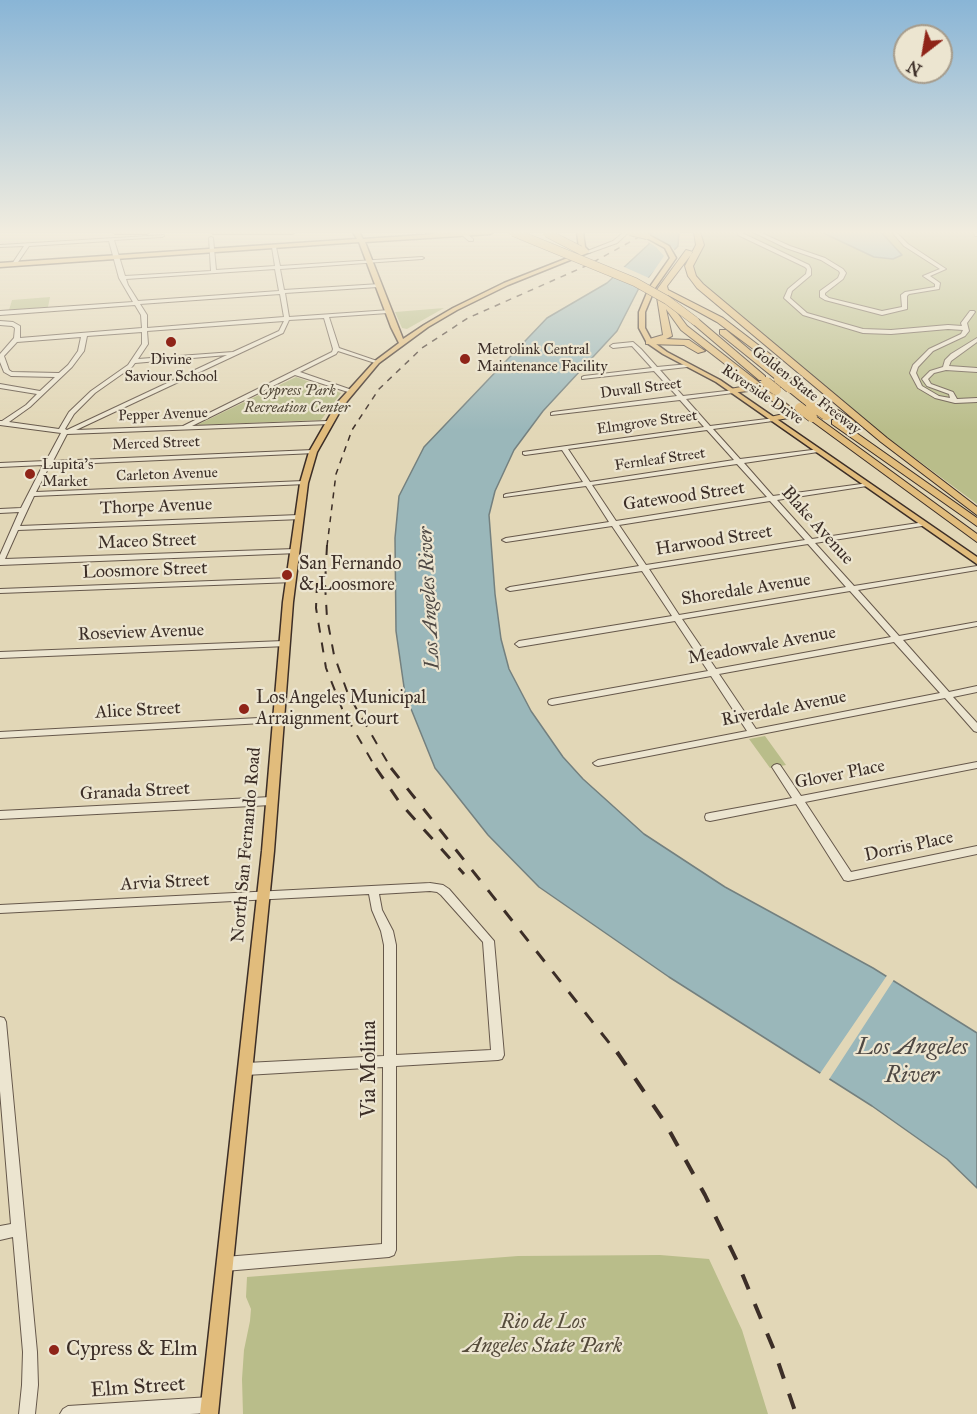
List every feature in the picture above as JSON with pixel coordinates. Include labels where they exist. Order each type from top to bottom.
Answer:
[{"type":"highway","points":[[649,342],[667,337],[669,334],[660,298]]},
{"type":"highway","name":"Golden State Freeway","points":[[663,298],[695,321],[760,387],[776,390],[797,412],[812,417],[977,539]]},
{"type":"highway","points":[[663,298],[676,320],[778,402],[797,412],[886,479],[916,495]]},
{"type":"highway","name":"Golden State Freeway","points":[[681,298],[811,405],[977,523]]},
{"type":"highway","points":[[713,298],[740,328],[797,374],[798,378]]},
{"type":"highway","points":[[713,298],[884,440],[977,512]]},
{"type":"highway","points":[[692,305],[720,320],[798,378]]},
{"type":"highway","points":[[649,342],[674,341],[691,344],[760,387]]},
{"type":"highway","points":[[733,391],[793,382],[798,378]]},
{"type":"highway","points":[[773,419],[810,411],[835,412],[928,479],[950,491]]},
{"type":"main road","points":[[382,298],[393,327],[402,343]]},
{"type":"main road","name":"North San Fernando Road","points":[[210,1410],[263,896],[284,644],[304,483],[313,452],[328,423],[350,391],[377,362],[432,322],[478,298]]},
{"type":"main road","points":[[648,298],[642,312],[641,324],[649,342]]},
{"type":"main road","points":[[393,327],[408,330],[423,323],[432,322]]},
{"type":"main road","name":"Riverside Drive","points":[[649,342],[659,350],[733,391],[977,561]]},
{"type":"street","points":[[65,432],[62,429],[68,418],[85,398],[135,361],[145,344],[144,315],[134,298]]},
{"type":"street","points":[[0,313],[203,298]]},
{"type":"street","points":[[0,562],[22,510],[65,432],[281,332],[287,319],[283,298]]},
{"type":"street","points":[[787,298],[805,314],[863,331],[891,332],[948,327],[964,328]]},
{"type":"street","points":[[825,298],[882,313],[905,308],[904,298]]},
{"type":"street","points":[[15,340],[387,311]]},
{"type":"street","points":[[975,312],[964,323],[966,331],[963,335],[931,350],[915,366],[913,373],[916,382],[930,394],[955,401],[977,400]]},
{"type":"street","points":[[326,316],[336,349]]},
{"type":"street","points":[[0,323],[18,326],[18,336],[1,356],[8,373],[60,375]]},
{"type":"street","points":[[2,423],[41,393],[78,356],[84,335]]},
{"type":"street","points":[[945,368],[952,355],[977,339]]},
{"type":"street","name":"Blake Avenue","points":[[613,346],[633,344],[657,369],[977,729]]},
{"type":"street","points":[[336,349],[377,362]]},
{"type":"street","points":[[182,428],[296,373],[334,353],[336,349]]},
{"type":"street","points":[[135,361],[239,352]]},
{"type":"street","points":[[584,378],[687,364]]},
{"type":"street","points":[[955,401],[951,393],[925,381],[926,376],[945,368],[977,370]]},
{"type":"street","points":[[296,373],[350,391]]},
{"type":"street","points":[[0,386],[41,393]]},
{"type":"street","name":"Duvall Street","points":[[553,414],[733,391]]},
{"type":"street","points":[[68,418],[74,423],[89,421]]},
{"type":"street","name":"Elmgrove Street","points":[[525,453],[773,419]]},
{"type":"street","name":"Pepper Avenue","points":[[2,423],[65,432],[328,423]]},
{"type":"street","points":[[564,448],[753,732]]},
{"type":"street","name":"Fernleaf Street","points":[[506,495],[818,450]]},
{"type":"street","name":"Merced Street","points":[[0,465],[313,452]]},
{"type":"street","name":"Carleton Avenue","points":[[31,494],[304,483]]},
{"type":"street","name":"Gatewood Street","points":[[506,540],[867,484]]},
{"type":"street","points":[[0,511],[22,510]]},
{"type":"street","name":"Thorpe Avenue","points":[[15,528],[299,517]]},
{"type":"street","name":"Harwood Street","points":[[510,589],[922,524]]},
{"type":"street","name":"Maceo Street","points":[[0,562],[295,551]]},
{"type":"street","name":"Shoredale Avenue","points":[[519,644],[977,568]]},
{"type":"street","name":"Loosmore Street","points":[[0,591],[291,580]]},
{"type":"street","name":"Meadowvale Avenue","points":[[552,702],[977,624]]},
{"type":"street","name":"Roseview Avenue","points":[[0,655],[284,644]]},
{"type":"street","name":"Riverdale Avenue","points":[[598,763],[977,689]]},
{"type":"street","name":"Alice Street","points":[[0,735],[277,720]]},
{"type":"street","name":"Glover Place","points":[[710,817],[977,765]]},
{"type":"street","points":[[777,767],[798,800]]},
{"type":"street","name":"Dorris Place","points":[[798,800],[848,877],[977,850]]},
{"type":"street","name":"Granada Street","points":[[0,815],[271,801]]},
{"type":"street","name":"Arvia Street","points":[[0,909],[439,888],[488,941],[498,1055],[390,1060]]},
{"type":"street","name":"Via Molina","points":[[225,1264],[389,1250],[390,945],[387,931],[377,910],[373,890]]},
{"type":"street","points":[[0,1022],[3,1081],[30,1352],[27,1414]]},
{"type":"street","points":[[246,1069],[390,1060]]},
{"type":"street","points":[[0,1233],[18,1229]]},
{"type":"street","name":"Elm Street","points":[[68,1414],[210,1410]]},
{"type":"green space","points":[[50,298],[48,307],[9,310],[12,300]]},
{"type":"green space","points":[[718,298],[977,298],[977,504],[869,424]]},
{"type":"green space","points":[[444,308],[407,329],[402,328],[395,312]]},
{"type":"green space","name":"Cypress Park Recreation Center","points":[[296,377],[341,393],[321,420],[197,425]]},
{"type":"green space","points":[[765,736],[786,765],[770,768],[749,739]]},
{"type":"green space","name":"Rio de Los Angeles State Park","points":[[660,1255],[709,1259],[742,1330],[768,1414],[243,1414],[244,1350],[251,1309],[246,1297],[247,1277],[518,1256]]},
{"type":"water","name":"Los Angeles River","points":[[581,298],[634,298],[617,331],[543,411],[514,450],[495,491],[489,515],[495,594],[501,639],[509,669],[531,711],[563,757],[583,779],[644,834],[725,887],[873,968],[977,1033],[977,1188],[947,1159],[872,1106],[669,977],[539,887],[488,835],[435,768],[405,694],[396,631],[395,538],[399,496],[424,447],[547,318]]},
{"type":"pier","points":[[888,974],[895,978],[828,1081],[819,1075]]},
{"type":"railway","points":[[327,546],[336,474],[352,430],[379,389],[422,348],[468,318],[513,298]]},
{"type":"railway","points":[[327,545],[325,584],[327,618],[334,655],[348,694],[392,770]]},
{"type":"railway","points":[[317,583],[316,608],[326,668],[343,711],[377,770]]},
{"type":"railway","points":[[376,768],[400,803],[464,874]]},
{"type":"railway","points":[[391,768],[618,1054]]},
{"type":"railway","points":[[617,1052],[664,1121],[705,1195],[736,1259],[774,1350],[796,1414]]},
{"type":"place","name":"Divine Saviour School","points":[[171,342]]},
{"type":"place","name":"Metrolink Central Maintenance Facility","points":[[465,359]]},
{"type":"place","name":"Lupita's Market","points":[[30,474]]},
{"type":"place","name":"San Fernando & Loosmore","points":[[287,575]]},
{"type":"place","name":"Los Angeles Municipal Arraignment Court","points":[[244,709]]},
{"type":"place","name":"Cypress & Elm","points":[[54,1350]]}]
